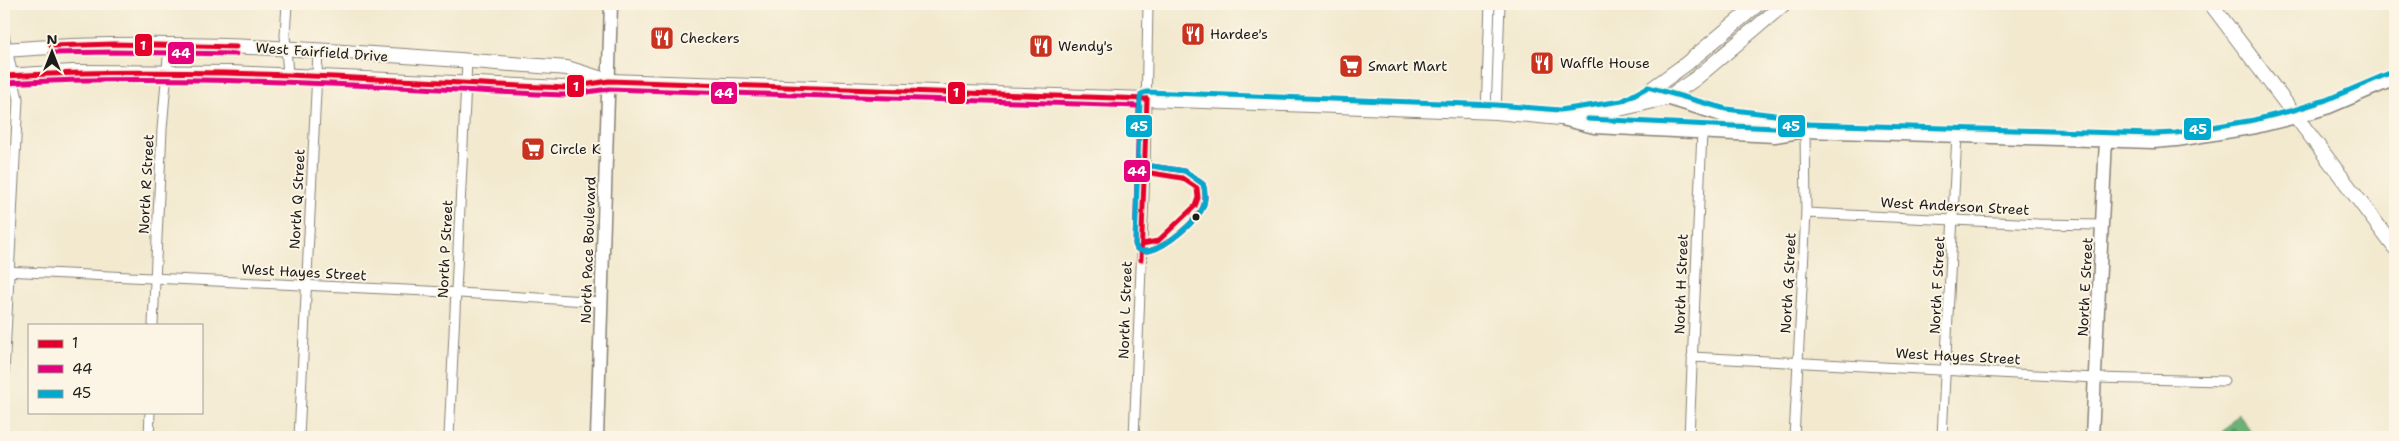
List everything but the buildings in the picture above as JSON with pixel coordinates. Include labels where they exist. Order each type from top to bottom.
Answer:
[{"type":"main road","name":"North Pace Boulevard","points":[[597,437],[611,4]]},
{"type":"main road","name":"West Fairfield Drive","points":[[9,75],[73,72],[288,75],[564,88],[609,81],[1146,99],[1491,113],[1560,118],[1625,108],[1647,94],[1686,64],[1758,4]]},
{"type":"main road","points":[[1625,108],[1667,98],[1695,79],[1784,4]]},
{"type":"main road","points":[[2211,4],[2395,248]]},
{"type":"main road","name":"West Fairfield Drive","points":[[6,50],[68,45],[286,50],[567,68],[609,81]]},
{"type":"main road","points":[[1560,118],[1594,127],[1775,136],[1805,131],[1957,134],[2153,142],[2256,127],[2296,117],[2328,107],[2395,79]]},
{"type":"main road","points":[[1647,94],[1667,98],[1725,116],[1781,123],[1805,131]]},
{"type":"main road","name":"North E Street","points":[[2092,437],[2106,139]]},
{"type":"street","points":[[287,4],[286,50],[288,75]]},
{"type":"street","name":"North L Street","points":[[1134,437],[1146,172],[1148,4]]},
{"type":"street","points":[[1490,4],[1491,113]]},
{"type":"street","points":[[1491,113],[1500,4]]},
{"type":"street","points":[[4,35],[9,75],[18,99],[6,271],[4,374]]},
{"type":"street","name":"North R Street","points":[[153,324],[162,129],[169,46]]},
{"type":"street","name":"North Q Street","points":[[299,437],[318,52]]},
{"type":"street","name":"North P Street","points":[[449,437],[467,61]]},
{"type":"street","name":"North G Street","points":[[1794,437],[1806,213],[1805,131]]},
{"type":"street","name":"North H Street","points":[[1689,437],[1702,132]]},
{"type":"street","name":"North F Street","points":[[1942,437],[1957,134]]},
{"type":"street","name":"West Anderson Street","points":[[1806,213],[2103,225]]},
{"type":"street","name":"West Hayes Street","points":[[6,271],[602,302]]},
{"type":"street","name":"West Hayes Street","points":[[1692,357],[1798,361],[2095,378],[2224,381]]},
{"type":"street","points":[[149,437],[150,414]]},
{"type":"green space","points":[[2238,413],[2254,437],[2219,437]]},
{"type":"transit line","name":"1","points":[[51,46],[114,44],[236,47]]},
{"type":"transit line","name":"44","points":[[51,53],[236,54]]},
{"type":"transit line","name":"45","points":[[1588,119],[1775,128],[1805,124],[2153,134],[2176,133],[2254,120],[2294,110],[2326,100],[2392,72]]},
{"type":"transit line","name":"1","points":[[4,76],[74,73],[214,73],[564,88],[609,81],[1147,99]]},
{"type":"transit line","name":"44","points":[[4,83],[74,80],[214,80],[564,95],[609,89],[1139,106],[1135,244],[1137,249],[1144,251],[1162,246],[1181,232],[1201,211],[1205,198],[1203,184],[1185,171],[1152,166]]},
{"type":"transit line","name":"45","points":[[1152,166],[1185,171],[1203,184],[1205,198],[1201,211],[1181,232],[1162,246],[1144,251],[1137,249],[1135,244],[1140,99],[1141,94],[1146,92],[1496,105],[1560,110],[1622,101],[1648,87],[1726,109],[1783,116],[1807,124]]},
{"type":"transit line","name":"1","points":[[1141,260],[1147,99]]},
{"type":"transit line","name":"1","points":[[1142,244],[1158,241],[1195,206],[1198,198],[1197,188],[1182,178],[1145,172]]},
{"type":"place","name":"Hardee's","points":[[1193,34]]},
{"type":"place","name":"Checkers","points":[[662,38]]},
{"type":"place","name":"Wendy's","points":[[1041,46]]},
{"type":"place","name":"Waffle House","points":[[1542,63]]},
{"type":"place","name":"Smart Mart","points":[[1351,66]]},
{"type":"place","name":"Circle K","points":[[533,149]]}]
